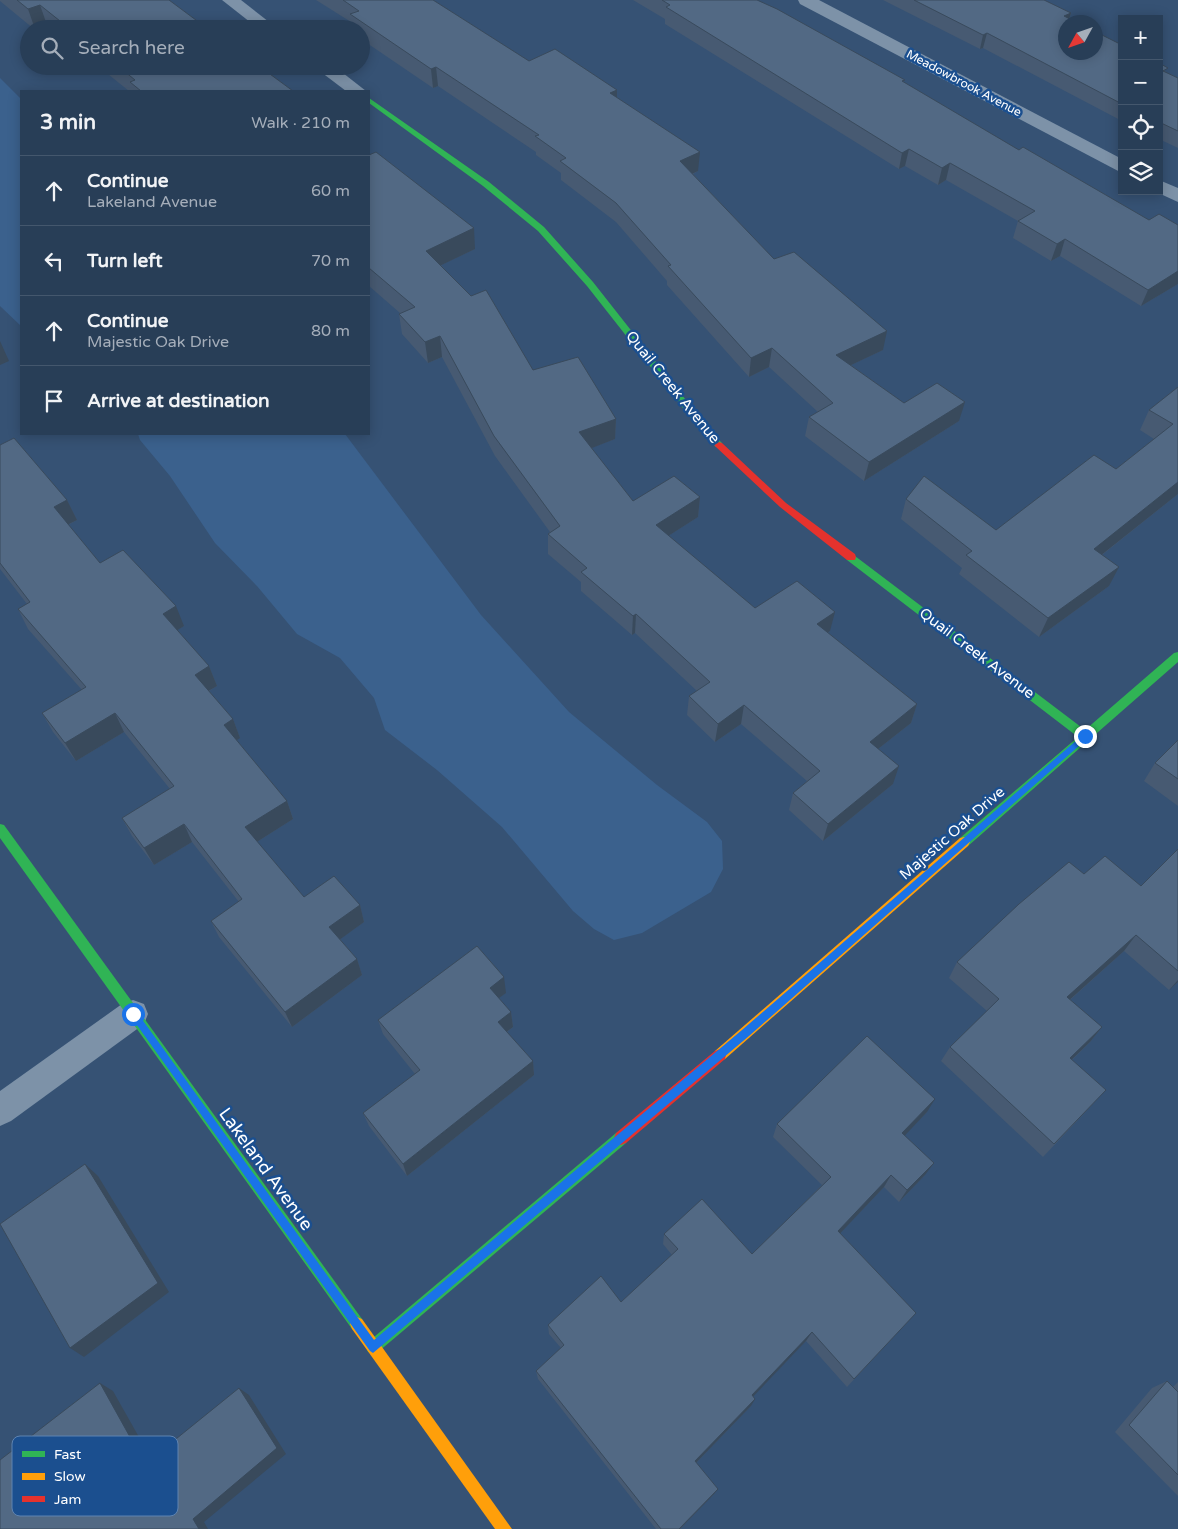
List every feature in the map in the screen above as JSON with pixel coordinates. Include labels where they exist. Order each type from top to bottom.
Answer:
[{"type":"street","points":[[230,0],[258,20]]},
{"type":"street","name":"Meadowbrook Avenue","points":[[806,0],[1118,164]]},
{"type":"street","points":[[335,75],[356,90]]},
{"type":"street","name":"Quail Creek Avenue","points":[[370,101],[486,184],[541,229],[590,284],[708,434],[784,505],[1085,736]]},
{"type":"street","points":[[1163,188],[1178,196]]},
{"type":"street","name":"Majestic Oak Drive","points":[[373,1348],[746,1033],[1178,656]]},
{"type":"street","name":"Lakeland Avenue","points":[[0,829],[504,1529]]},
{"type":"street","points":[[0,1110],[133,1014]]},
{"type":"water","points":[[0,78],[20,98],[20,325],[0,306]]},
{"type":"water","points":[[138,435],[346,435],[481,615],[569,712],[657,785],[707,822],[722,841],[723,869],[711,892],[642,933],[614,940],[594,929],[573,911],[502,827],[437,770],[385,730],[374,698],[340,658],[297,634],[257,586],[215,543],[170,476],[140,440]]},
{"type":"building","points":[[17,0],[169,0],[196,20],[59,20],[40,5],[28,9]]},
{"type":"building","points":[[343,0],[433,0],[529,61],[555,49],[617,90],[610,93],[700,152],[680,161],[774,259],[794,252],[887,331],[836,355],[904,403],[937,383],[965,402],[869,462],[809,417],[833,403],[772,348],[751,358],[668,266],[671,265],[616,203],[560,161],[566,158],[535,136],[539,135],[436,67],[431,69],[370,28],[370,20],[359,20],[350,14],[359,11]]},
{"type":"building","points":[[662,0],[757,0],[777,9],[905,80],[902,81],[1019,150],[1023,147],[1149,220],[1159,214],[1178,225],[1178,271],[1148,290],[1065,239],[1057,244],[1018,221],[1035,211],[950,163],[942,168],[909,149],[902,153],[666,7],[670,5]]},
{"type":"building","points":[[914,0],[1044,0],[1071,13],[1058,15],[1058,60],[1103,60],[1103,36],[1118,43],[1118,102],[987,33],[983,35]]},
{"type":"building","points":[[1163,71],[1178,78],[1178,131],[1163,124]]},
{"type":"building","points":[[129,75],[271,75],[292,90],[140,90],[130,82],[135,80]]},
{"type":"building","points":[[376,152],[474,228],[426,251],[471,296],[486,290],[533,370],[578,357],[616,419],[579,432],[633,501],[674,476],[700,497],[656,525],[755,608],[797,581],[835,612],[817,624],[917,704],[870,742],[899,766],[828,824],[793,793],[820,771],[744,705],[718,724],[689,696],[710,682],[636,614],[633,616],[581,572],[587,568],[548,534],[560,526],[494,436],[440,336],[425,342],[399,314],[415,307],[370,269],[370,155]]},
{"type":"building","points":[[1178,387],[1178,482],[1094,549],[1119,567],[1048,618],[966,555],[972,551],[906,499],[924,476],[996,530],[1094,455],[1116,469],[1173,424],[1149,410]]},
{"type":"building","points":[[14,438],[67,500],[54,507],[100,563],[123,550],[176,606],[163,614],[209,666],[195,675],[233,719],[224,725],[287,801],[245,827],[304,897],[334,876],[360,905],[329,927],[357,959],[285,1012],[211,921],[242,899],[184,824],[144,848],[122,818],[174,786],[115,713],[65,743],[42,713],[86,687],[18,609],[30,602],[0,563],[0,445]]},
{"type":"building","points":[[1178,740],[1178,779],[1155,763]]},
{"type":"building","points":[[1178,849],[1178,971],[1136,935],[1067,997],[1102,1027],[1070,1058],[1106,1090],[1054,1144],[950,1047],[999,999],[957,962],[1019,904],[1069,862],[1084,874],[1105,856],[1141,886]]},
{"type":"building","points":[[477,946],[504,977],[490,988],[511,1012],[498,1022],[533,1061],[403,1164],[363,1113],[420,1070],[378,1020]]},
{"type":"building","points":[[867,1036],[935,1099],[902,1133],[934,1163],[907,1190],[891,1175],[838,1231],[916,1313],[854,1379],[812,1332],[752,1395],[755,1399],[695,1461],[718,1489],[679,1529],[661,1529],[536,1371],[564,1345],[548,1325],[601,1276],[621,1302],[678,1249],[664,1234],[702,1199],[752,1254],[831,1177],[777,1124]]},
{"type":"building","points":[[85,1164],[158,1283],[70,1348],[0,1224]]},
{"type":"building","points":[[1167,1381],[1178,1392],[1178,1475],[1129,1425]]},
{"type":"building","points":[[100,1383],[129,1436],[31,1436]]},
{"type":"building","points":[[239,1388],[277,1448],[193,1519],[199,1529],[0,1529],[0,1460],[12,1451],[12,1516],[178,1516],[178,1437]]},
{"type":"traffic: fast","points":[[370,101],[486,184],[541,229],[590,284],[708,434],[719,445]]},
{"type":"traffic: fast","points":[[851,557],[1085,736]]},
{"type":"traffic: fast","points":[[964,842],[1178,656]]},
{"type":"traffic: fast","points":[[0,829],[357,1324]]},
{"type":"traffic: fast","points":[[373,1347],[621,1138]]},
{"type":"traffic: slow","points":[[720,1055],[964,842]]},
{"type":"traffic: slow","points":[[357,1324],[504,1529]]},
{"type":"traffic: jam","points":[[719,445],[783,505],[851,557]]},
{"type":"traffic: jam","points":[[621,1138],[720,1055]]},
{"type":"route","points":[[133,1014],[373,1348],[746,1033],[1085,736]]}]
